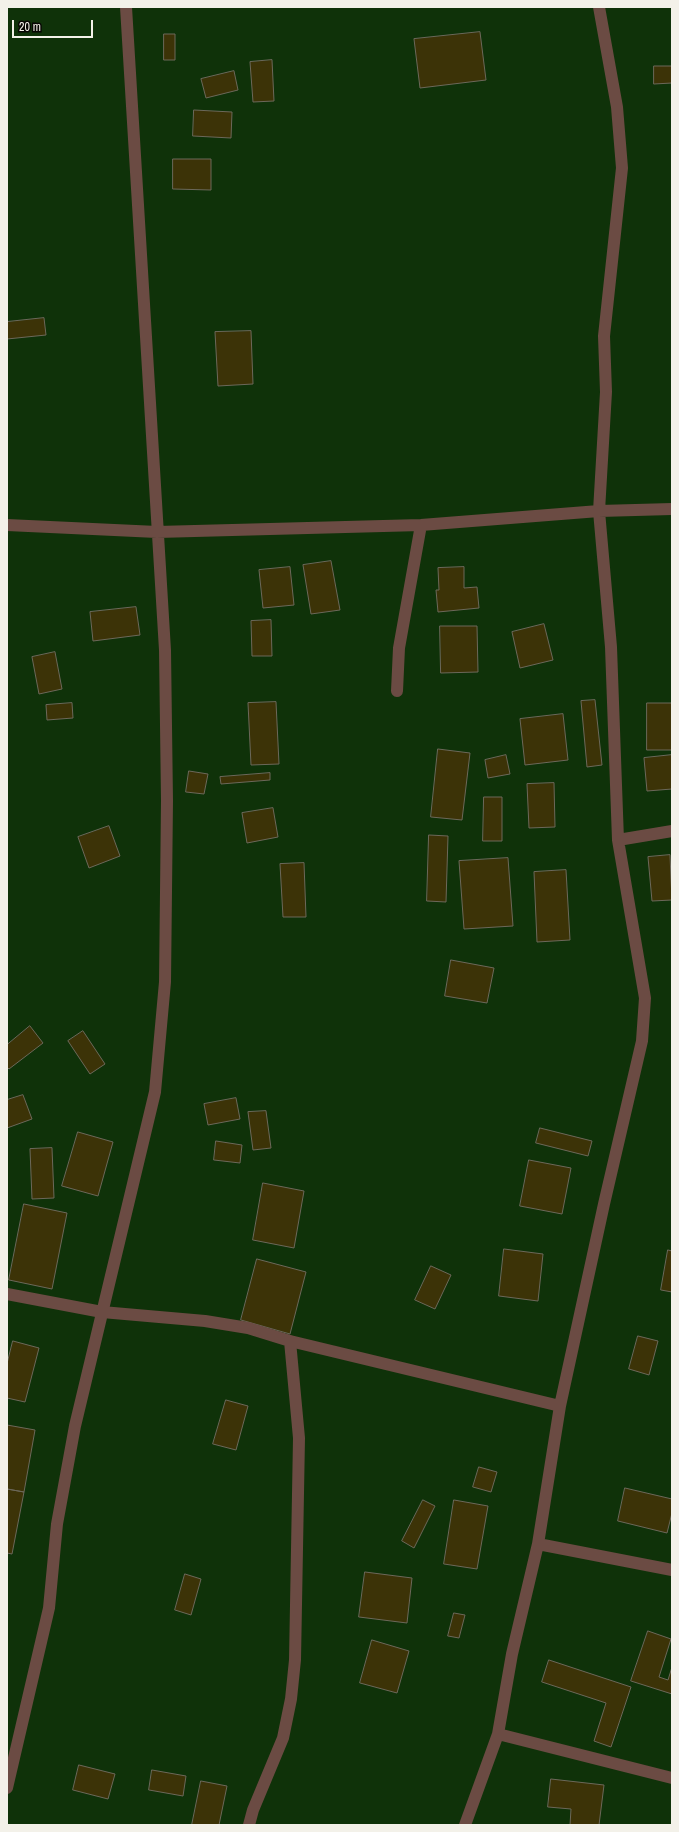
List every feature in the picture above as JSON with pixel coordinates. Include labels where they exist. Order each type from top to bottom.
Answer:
[{"type":"street","points":[[7,1788],[49,1608],[60,1509],[75,1426],[155,1092],[164,982],[167,801],[166,650],[157,532],[126,7]]},
{"type":"street","points":[[465,1825],[498,1734],[512,1654],[538,1544],[560,1406],[604,1204],[642,1041],[645,998],[618,840],[611,647],[600,511],[606,392],[604,336],[622,168],[617,107],[599,7]]},
{"type":"street","points":[[7,525],[157,532],[421,525],[600,511],[672,509]]},
{"type":"street","points":[[397,691],[399,648],[421,525]]},
{"type":"street","points":[[618,840],[672,831]]},
{"type":"street","points":[[7,1294],[102,1312],[205,1321],[248,1328],[290,1341],[560,1406]]},
{"type":"street","points":[[249,1825],[253,1810],[283,1738],[291,1699],[295,1660],[299,1438],[290,1341]]},
{"type":"street","points":[[538,1544],[672,1570]]},
{"type":"street","points":[[498,1734],[672,1778]]},
{"type":"green space","points":[[7,7],[672,7],[672,1825],[7,1825]]},
{"type":"building","points":[[480,32],[486,80],[420,88],[414,39]]},
{"type":"building","points":[[164,34],[175,34],[175,60],[164,60]]},
{"type":"building","points":[[272,60],[274,101],[253,102],[250,62]]},
{"type":"building","points":[[654,66],[672,66],[672,83],[654,84]]},
{"type":"building","points":[[234,71],[238,90],[206,98],[201,79]]},
{"type":"building","points":[[194,110],[232,112],[231,138],[193,136]]},
{"type":"building","points":[[173,159],[211,159],[211,190],[173,189]]},
{"type":"building","points":[[44,318],[46,335],[7,339],[7,322]]},
{"type":"building","points":[[251,331],[253,384],[218,386],[215,332]]},
{"type":"building","points":[[331,561],[340,610],[311,614],[303,565]]},
{"type":"building","points":[[290,567],[294,605],[263,608],[259,570]]},
{"type":"building","points":[[464,567],[464,588],[477,587],[479,608],[438,612],[436,590],[439,590],[438,568]]},
{"type":"building","points":[[136,607],[140,635],[93,641],[90,612]]},
{"type":"building","points":[[271,620],[272,656],[252,656],[251,621]]},
{"type":"building","points":[[544,624],[553,660],[520,668],[512,632]]},
{"type":"building","points":[[440,626],[477,626],[478,672],[441,673]]},
{"type":"building","points":[[55,652],[62,689],[39,694],[32,657]]},
{"type":"building","points":[[595,700],[602,765],[587,767],[581,701]]},
{"type":"building","points":[[276,702],[279,764],[251,765],[248,703]]},
{"type":"building","points":[[72,703],[73,718],[47,720],[46,705]]},
{"type":"building","points":[[647,703],[672,703],[672,750],[647,750]]},
{"type":"building","points":[[563,714],[568,760],[525,765],[520,719]]},
{"type":"building","points":[[438,749],[470,753],[462,820],[431,817]]},
{"type":"building","points":[[506,755],[510,774],[488,778],[485,760]]},
{"type":"building","points":[[672,755],[672,789],[647,791],[644,758]]},
{"type":"building","points":[[189,771],[208,774],[204,794],[186,792]]},
{"type":"building","points":[[270,773],[270,780],[221,784],[220,777]]},
{"type":"building","points":[[554,783],[555,827],[529,828],[527,784]]},
{"type":"building","points":[[484,797],[502,797],[502,841],[483,841]]},
{"type":"building","points":[[273,808],[278,837],[247,843],[242,813]]},
{"type":"building","points":[[109,826],[120,856],[89,868],[78,837]]},
{"type":"building","points":[[429,835],[448,836],[446,902],[427,901]]},
{"type":"building","points":[[670,855],[672,900],[652,901],[648,857]]},
{"type":"building","points":[[508,858],[513,926],[464,929],[459,861]]},
{"type":"building","points":[[304,863],[306,917],[283,917],[280,864]]},
{"type":"building","points":[[566,870],[570,940],[537,942],[534,872]]},
{"type":"building","points":[[451,960],[494,968],[487,1003],[445,996]]},
{"type":"building","points":[[30,1026],[43,1043],[9,1069],[7,1067],[7,1045]]},
{"type":"building","points":[[83,1031],[105,1064],[90,1074],[68,1041]]},
{"type":"building","points":[[23,1095],[32,1119],[7,1128],[7,1100]]},
{"type":"building","points":[[236,1098],[240,1119],[208,1125],[204,1104]]},
{"type":"building","points":[[266,1111],[271,1148],[253,1150],[248,1112]]},
{"type":"building","points":[[540,1128],[592,1141],[588,1156],[536,1143]]},
{"type":"building","points":[[78,1132],[113,1142],[98,1196],[62,1186]]},
{"type":"building","points":[[216,1141],[242,1145],[240,1163],[214,1160]]},
{"type":"building","points":[[52,1148],[54,1198],[32,1199],[30,1149]]},
{"type":"building","points":[[529,1160],[571,1168],[562,1214],[520,1206]]},
{"type":"building","points":[[263,1183],[304,1191],[294,1248],[253,1240]]},
{"type":"building","points":[[24,1204],[67,1213],[52,1289],[9,1280]]},
{"type":"building","points":[[504,1249],[543,1254],[538,1301],[499,1296]]},
{"type":"building","points":[[668,1250],[672,1251],[672,1292],[661,1290]]},
{"type":"building","points":[[257,1259],[306,1272],[290,1334],[241,1320]]},
{"type":"building","points":[[431,1266],[451,1275],[435,1309],[415,1300]]},
{"type":"building","points":[[638,1336],[658,1341],[649,1375],[629,1369]]},
{"type":"building","points":[[13,1341],[39,1348],[25,1402],[7,1398],[7,1364]]},
{"type":"building","points":[[226,1400],[248,1406],[236,1450],[213,1444]]},
{"type":"building","points":[[7,1425],[35,1430],[24,1492],[7,1489]]},
{"type":"building","points":[[479,1467],[497,1472],[491,1492],[473,1487]]},
{"type":"building","points":[[625,1488],[672,1499],[672,1513],[667,1533],[618,1521]]},
{"type":"building","points":[[7,1489],[24,1492],[12,1554],[7,1553]]},
{"type":"building","points":[[423,1500],[435,1506],[414,1548],[402,1541]]},
{"type":"building","points":[[454,1500],[488,1506],[477,1569],[444,1564]]},
{"type":"building","points":[[365,1572],[412,1578],[407,1623],[359,1617]]},
{"type":"building","points":[[185,1574],[201,1579],[191,1615],[175,1610]]},
{"type":"building","points":[[454,1613],[465,1615],[459,1638],[448,1636]]},
{"type":"building","points":[[648,1631],[671,1639],[659,1677],[668,1680],[672,1667],[672,1694],[631,1681]]},
{"type":"building","points":[[372,1640],[409,1651],[397,1693],[360,1683]]},
{"type":"building","points":[[549,1660],[631,1687],[611,1747],[594,1741],[606,1703],[542,1682]]},
{"type":"building","points":[[79,1765],[115,1774],[108,1799],[73,1790]]},
{"type":"building","points":[[152,1770],[186,1776],[183,1796],[149,1790]]},
{"type":"building","points":[[551,1779],[604,1785],[599,1825],[570,1825],[571,1809],[548,1807]]},
{"type":"building","points":[[201,1781],[227,1786],[219,1825],[192,1825]]}]
